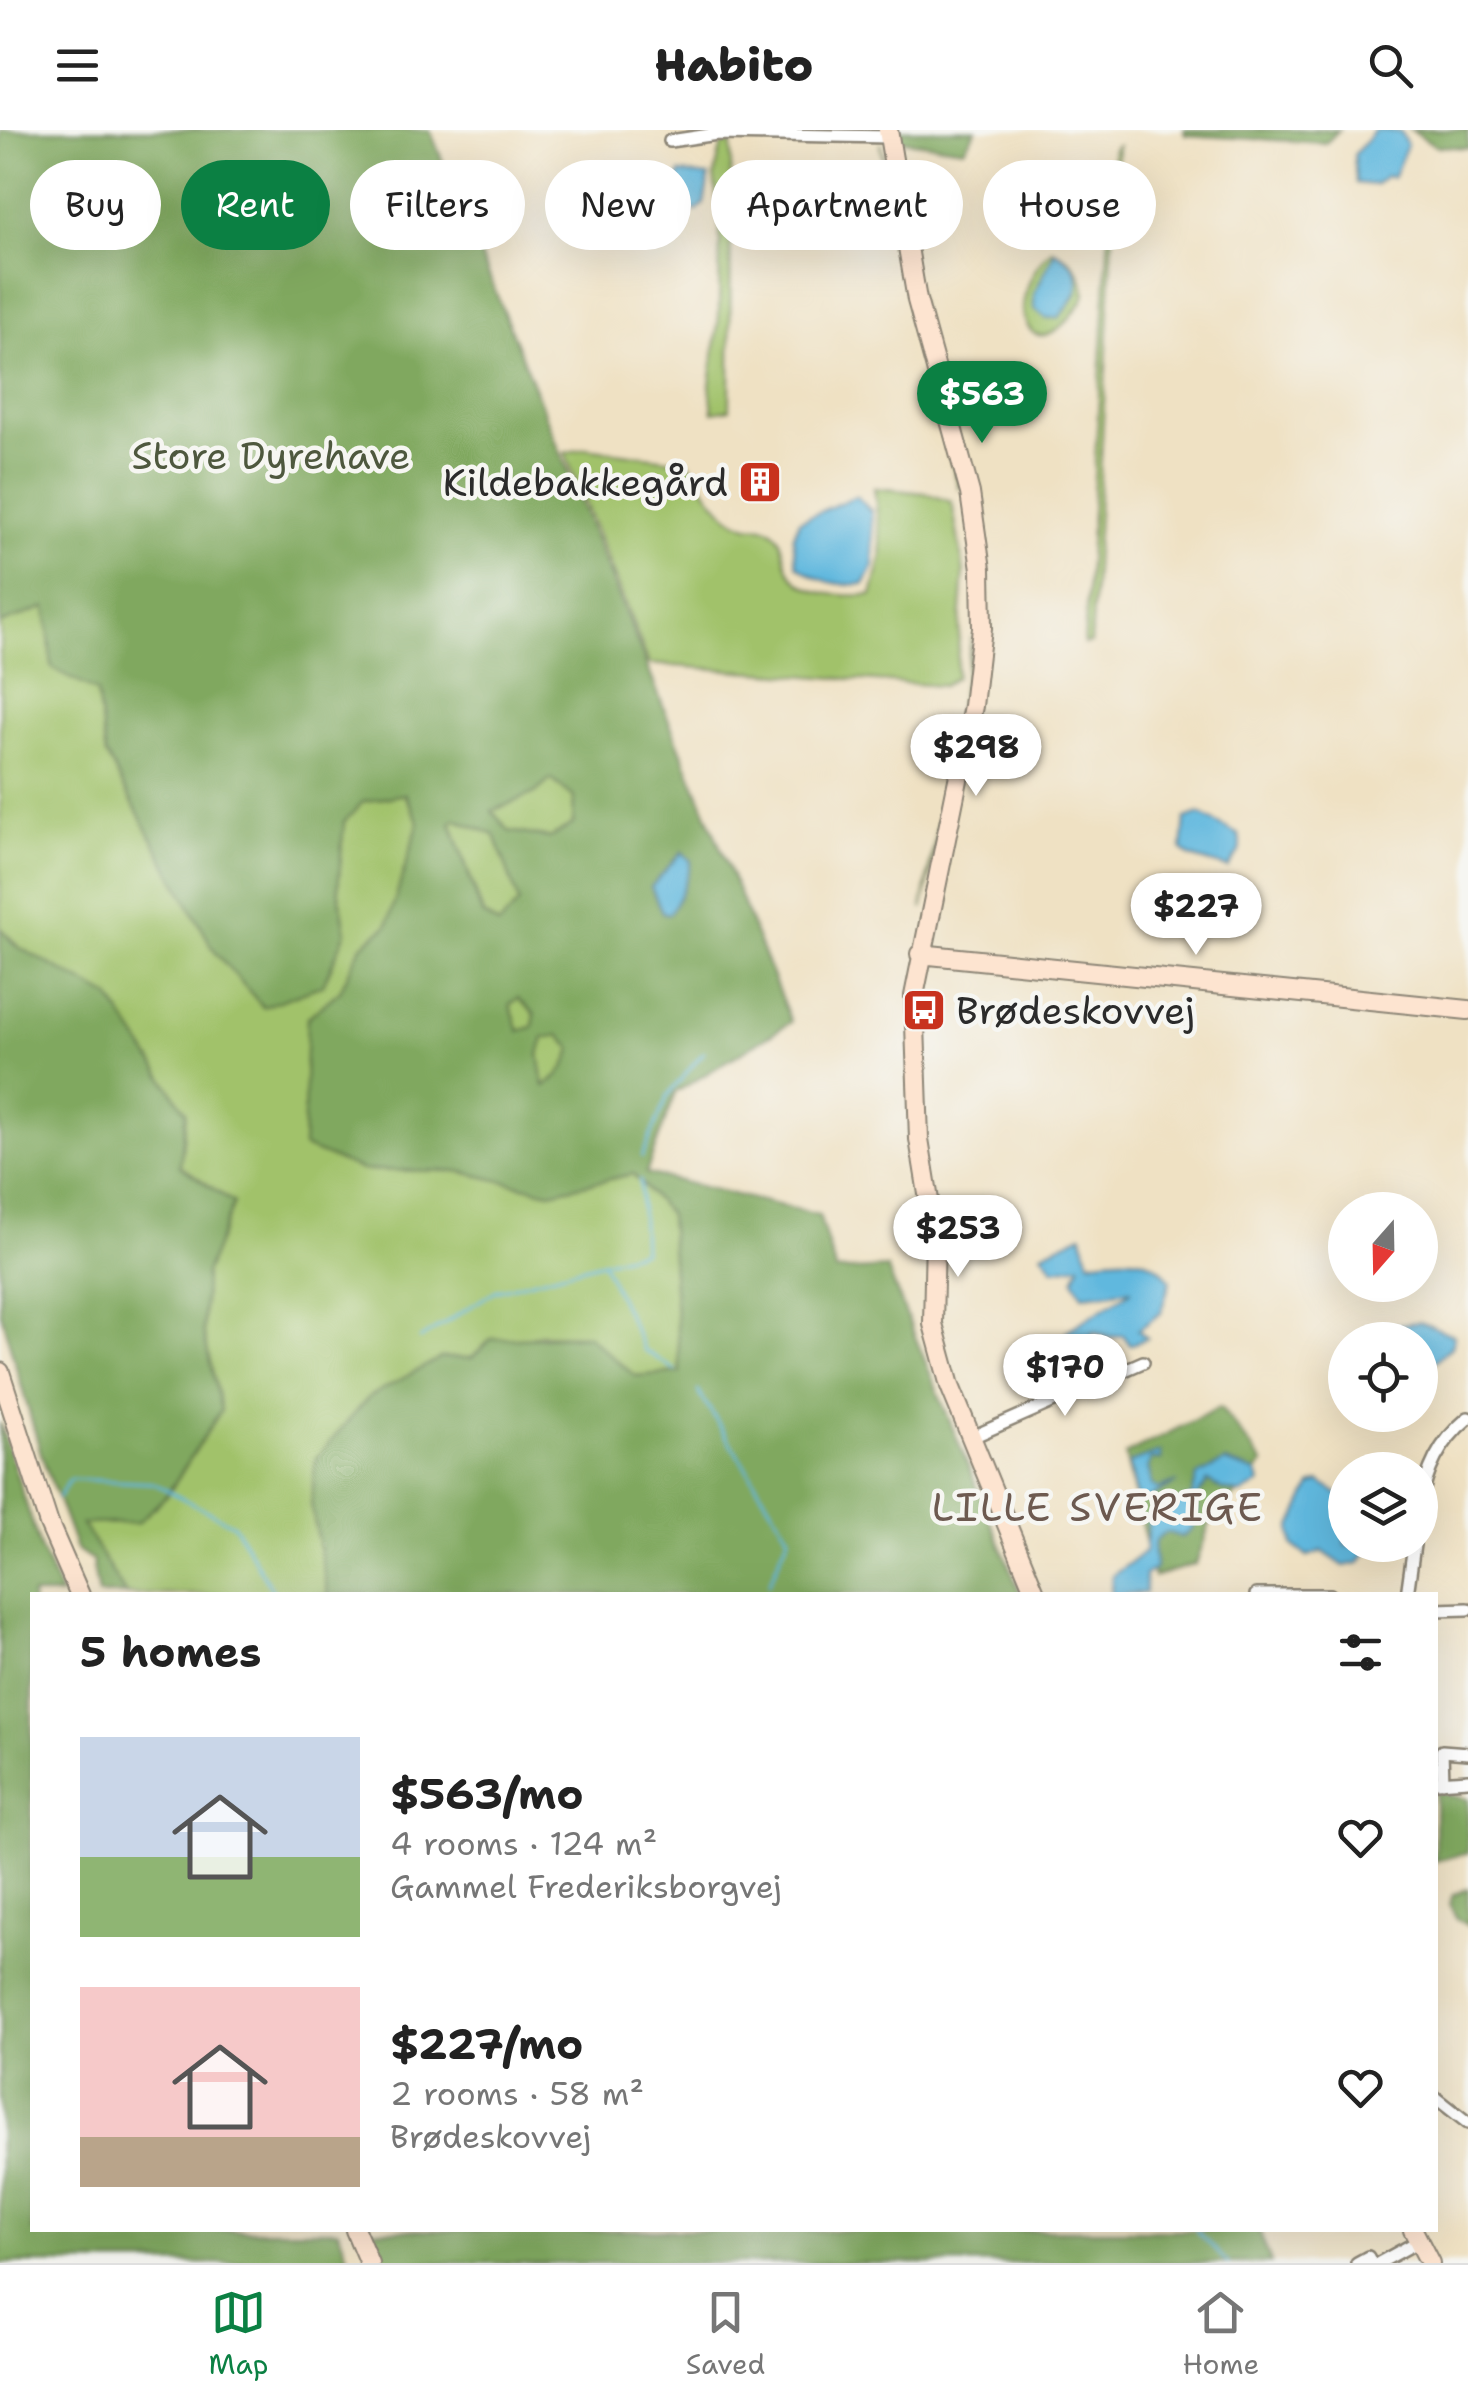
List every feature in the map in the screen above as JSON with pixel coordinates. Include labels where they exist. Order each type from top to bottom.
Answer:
[{"type":"street","points":[[670,141],[717,134],[888,134],[916,300],[970,493],[981,569],[982,628],[973,706],[914,996],[913,1066],[922,1170],[934,1237],[934,1336],[970,1438],[1035,1592]]},
{"type":"street","points":[[920,954],[1468,1010]]},
{"type":"street","points":[[970,1438],[1144,1362]]},
{"type":"street","points":[[0,1372],[50,1524],[79,1592]]},
{"type":"street","points":[[1438,1452],[1468,1418]]},
{"type":"street","points":[[1406,1592],[1411,1562]]},
{"type":"street","points":[[1438,1610],[1468,1609]]},
{"type":"street","points":[[1468,1753],[1442,1751],[1439,1782],[1468,1780]]},
{"type":"street","points":[[1438,2099],[1468,2122]]},
{"type":"street","points":[[357,2232],[369,2263]]},
{"type":"street","points":[[1379,2263],[1416,2236],[1430,2263]]},
{"type":"street","points":[[1357,2263],[1368,2257],[1371,2263]]},
{"type":"green space","name":"Store Dyrehave","points":[[0,130],[430,130],[442,160],[350,160],[350,250],[479,250],[791,1022],[675,1093],[646,1173],[819,1215],[836,1271],[887,1268],[1020,1592],[327,1592],[311,1503],[316,1458],[369,1397],[440,1358],[472,1358],[491,1339],[587,1335],[635,1376],[680,1372],[669,1215],[633,1174],[550,1192],[458,1171],[362,1170],[303,1147],[307,1018],[340,991],[361,946],[387,926],[419,822],[405,794],[363,802],[344,822],[338,888],[346,932],[323,985],[263,1007],[215,952],[106,755],[97,692],[52,668],[46,607],[0,624]],"holes":[[[551,779],[574,797],[573,824],[550,838],[509,831],[492,811],[535,793]],[[455,819],[495,835],[519,903],[499,925],[482,914],[451,823]],[[682,852],[689,871],[662,912],[651,887]],[[518,998],[535,1014],[533,1027],[519,1031],[510,1005]],[[559,1035],[572,1048],[562,1071],[544,1086],[539,1054],[544,1038]]]},
{"type":"green space","points":[[896,130],[976,130],[964,149],[897,140]]},
{"type":"green space","points":[[1184,130],[1339,130],[1326,143],[1185,135]]},
{"type":"green space","points":[[1411,130],[1468,130],[1468,148],[1436,146]]},
{"type":"green space","points":[[722,144],[731,144],[731,160],[718,160]]},
{"type":"green space","points":[[720,250],[731,250],[730,409],[713,412],[710,385],[719,315]]},
{"type":"green space","points":[[899,250],[906,250],[962,483],[959,488],[911,319]]},
{"type":"green space","points":[[1052,250],[1076,267],[1085,295],[1059,328],[1041,335],[1026,323],[1023,304],[1034,272]]},
{"type":"green space","points":[[1108,250],[1112,250],[1091,643],[1084,644]]},
{"type":"green space","points":[[586,448],[689,462],[719,506],[745,525],[774,532],[794,578],[825,593],[872,595],[882,555],[874,488],[925,493],[952,502],[964,572],[956,677],[943,686],[649,664],[565,453]]},
{"type":"green space","points":[[46,606],[97,692],[106,755],[215,951],[263,1007],[346,932],[338,888],[344,822],[363,802],[404,794],[419,822],[387,926],[361,946],[340,991],[307,1018],[362,1170],[458,1171],[550,1192],[633,1174],[669,1215],[680,1372],[635,1376],[586,1335],[540,1334],[472,1358],[440,1358],[420,1370],[311,1503],[327,1592],[124,1592],[82,1524],[167,1496],[221,1410],[203,1331],[205,1273],[234,1203],[180,1165],[186,1111],[0,928],[0,624]]},
{"type":"green space","points":[[972,637],[968,703],[922,909]]},
{"type":"green space","points":[[551,779],[574,797],[573,824],[550,838],[509,831],[491,810],[535,793]]},
{"type":"green space","points":[[454,819],[495,835],[520,903],[499,925],[483,914],[451,822]]},
{"type":"green space","points":[[0,928],[15,945],[110,997],[186,1112],[180,1166],[234,1203],[205,1273],[203,1331],[221,1410],[166,1496],[138,1523],[82,1524],[124,1592],[97,1592],[92,1560],[76,1549],[42,1457],[0,1311]]},
{"type":"green space","points":[[518,998],[535,1014],[533,1027],[519,1031],[510,1005]]},
{"type":"green space","points":[[559,1035],[572,1048],[565,1066],[543,1086],[539,1054],[544,1038]]},
{"type":"green space","points":[[1220,1407],[1264,1464],[1210,1523],[1196,1564],[1154,1577],[1125,1455]]},
{"type":"green space","points":[[0,1423],[41,1550],[60,1592],[30,1592],[30,2232],[339,2232],[351,2263],[0,2263]]},
{"type":"green space","points":[[1438,1793],[1468,1799],[1468,1853],[1438,1860]]},
{"type":"green space","points":[[1468,1888],[1468,1926],[1457,1919],[1449,1904],[1453,1895]]},
{"type":"green space","points":[[369,2232],[1260,2232],[1271,2263],[382,2263]]},
{"type":"water","points":[[1375,130],[1401,132],[1407,145],[1393,178],[1386,176],[1375,185],[1356,183],[1354,155]]},
{"type":"water","points":[[691,174],[709,176],[704,204],[697,211],[691,209]]},
{"type":"water","points":[[1055,251],[1073,266],[1077,290],[1058,318],[1046,318],[1034,308],[1034,294]]},
{"type":"water","points":[[856,496],[871,511],[874,566],[864,584],[828,582],[797,565],[793,538],[799,521]]},
{"type":"water","points":[[1200,814],[1239,835],[1241,849],[1228,868],[1191,857],[1182,850],[1185,819]]},
{"type":"water","points":[[682,852],[691,861],[669,914],[662,912],[651,887]]},
{"type":"water","points":[[1082,1234],[1089,1261],[1144,1260],[1163,1271],[1170,1281],[1161,1313],[1138,1330],[1147,1338],[1130,1345],[1123,1335],[1109,1338],[1093,1332],[1084,1352],[1065,1352],[1062,1339],[1067,1331],[1132,1290],[1083,1295],[1074,1280],[1080,1265],[1054,1269],[1042,1253]]},
{"type":"water","points":[[1438,1329],[1454,1335],[1451,1347],[1438,1359]]},
{"type":"water","points":[[1161,1452],[1161,1460],[1151,1459],[1148,1467],[1152,1485],[1159,1489],[1178,1482],[1144,1501],[1136,1496],[1129,1463]]},
{"type":"water","points":[[1225,1462],[1257,1473],[1260,1483],[1242,1494],[1222,1490],[1208,1481],[1194,1501],[1196,1517],[1190,1531],[1181,1537],[1166,1532],[1157,1539],[1155,1569],[1145,1575],[1145,1592],[1111,1592],[1112,1576],[1145,1552],[1149,1516],[1192,1496],[1197,1476]]},
{"type":"water","points":[[1320,1482],[1328,1487],[1328,1555],[1322,1551],[1308,1556],[1293,1546],[1291,1529],[1311,1486]]},
{"type":"waterway","points":[[642,1157],[668,1095],[704,1052]]},
{"type":"waterway","points":[[420,1339],[495,1291],[643,1251],[640,1180]]},
{"type":"waterway","points":[[603,1263],[644,1350],[675,1370]]},
{"type":"waterway","points":[[698,1391],[789,1536],[769,1584]]},
{"type":"waterway","points":[[58,1498],[70,1479],[153,1483],[234,1525],[273,1592]]},
{"type":"waterway","points":[[1198,2232],[1228,2263]]},
{"type":"place","name":"Kildebakkegård","points":[[760,482]]},
{"type":"place","name":"Brødeskovvej","points":[[924,1010]]},
{"type":"district","name":"LILLE SVERIGE","points":[[1098,1507]]}]
